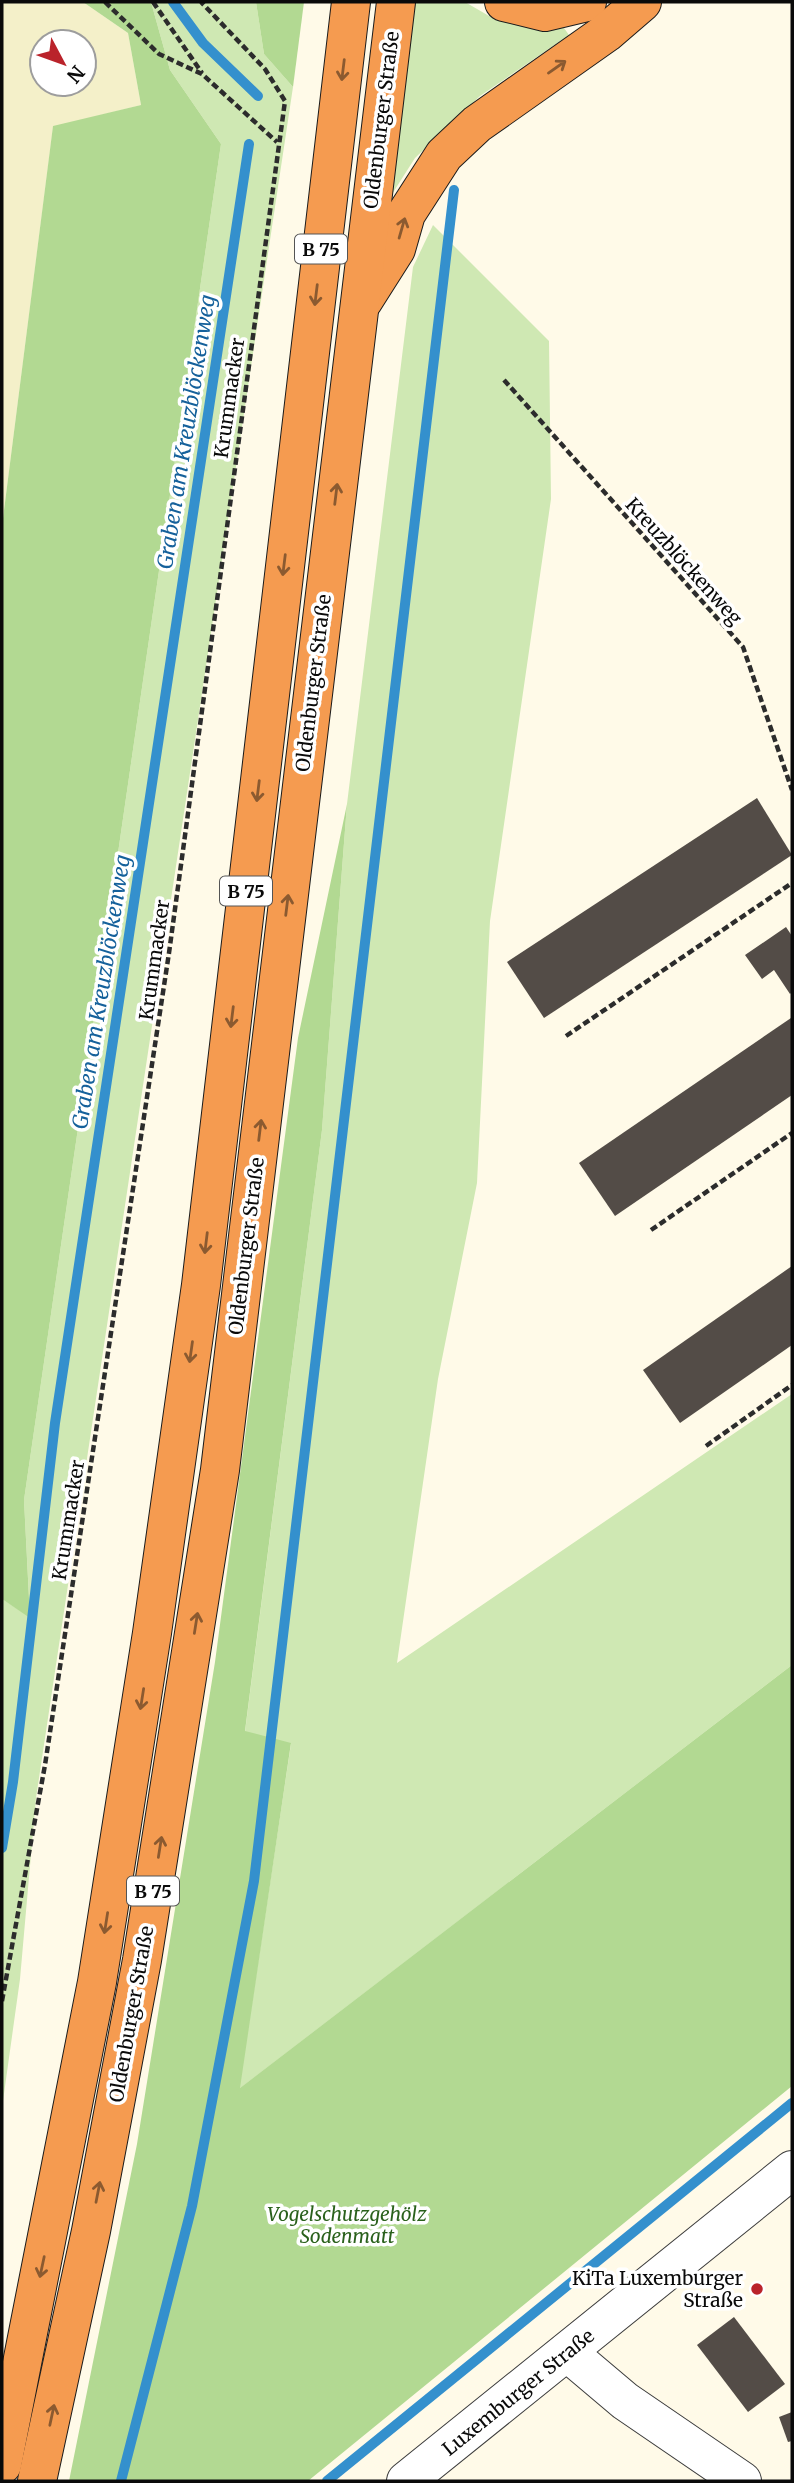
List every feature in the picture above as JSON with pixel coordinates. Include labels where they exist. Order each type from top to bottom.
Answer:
[{"type":"highway","name":"Oldenburger Straße","points":[[2,2465],[99,1969],[152,1633],[201,1285],[351,2]]},
{"type":"highway","name":"Oldenburger Straße","points":[[37,2481],[91,2231],[142,1960],[220,1470],[396,2]]},
{"type":"highway","points":[[504,2],[545,12],[587,2]]},
{"type":"highway","points":[[358,309],[396,249],[406,214],[444,155],[477,124],[606,33],[642,2]]},
{"type":"street","name":"Luxemburger Straße","points":[[406,2481],[792,2170]]},
{"type":"street","points":[[567,2352],[625,2402],[742,2481]]},
{"type":"path","points":[[105,2],[159,54],[202,74]]},
{"type":"path","points":[[153,2],[202,74],[278,142]]},
{"type":"path","name":"Krummacker","points":[[2,2001],[45,1765],[170,953],[285,101],[265,69],[201,2]]},
{"type":"path","name":"Kreuzblöckenweg","points":[[504,380],[743,648],[792,790]]},
{"type":"path","points":[[566,1036],[792,883]]},
{"type":"path","points":[[652,1230],[792,1133]]},
{"type":"path","points":[[706,1446],[792,1385]]},
{"type":"shaded area","points":[[2,2],[83,2],[128,33],[141,105],[53,127],[2,526]]},
{"type":"green space","points":[[83,2],[151,2],[170,70],[221,144],[24,1500],[30,1618],[2,1599],[2,526],[53,126],[141,105],[128,33]]},
{"type":"green space","points":[[151,2],[256,2],[264,54],[293,87],[36,1798],[20,1979],[2,2108],[2,1599],[30,1617],[24,1500],[221,144],[170,70]]},
{"type":"green space","points":[[256,2],[304,2],[293,87],[264,54]]},
{"type":"green space","points":[[415,2],[465,2],[496,20],[537,28],[564,28],[569,35],[480,96],[415,158],[387,202]]},
{"type":"green space","points":[[433,225],[549,341],[551,499],[490,921],[477,1183],[438,1379],[397,1663],[792,1394],[792,1665],[239,2089],[291,1744],[245,1732],[322,1130],[347,804],[413,267]]},
{"type":"green space","name":"Vogelschutzgehölz Sodenmatt","points":[[347,804],[322,1130],[245,1731],[291,1743],[240,2088],[792,1665],[792,2086],[308,2481],[69,2481],[137,2144],[215,1662],[298,1038]]},
{"type":"building","points":[[757,798],[792,855],[544,1018],[507,962]]},
{"type":"building","points":[[786,927],[792,936],[790,994],[774,970],[762,979],[745,955]]},
{"type":"building","points":[[791,1018],[792,1095],[615,1216],[579,1163]]},
{"type":"building","points":[[792,1266],[792,1345],[680,1423],[643,1370]]},
{"type":"building","points":[[734,2317],[785,2384],[748,2412],[697,2345]]},
{"type":"building","points":[[792,2412],[792,2441],[788,2442],[779,2417]]},
{"type":"waterway","name":"Graben am Kreuzblöckenweg","points":[[173,2],[203,43],[258,96]]},
{"type":"waterway","name":"Graben am Kreuzblöckenweg","points":[[2,1848],[13,1782],[55,1423],[249,144]]},
{"type":"waterway","points":[[121,2481],[192,2206],[254,1881],[454,190]]},
{"type":"waterway","points":[[327,2481],[792,2103]]},
{"type":"place","name":"KiTa Luxemburger Straße","points":[[757,2289]]}]
